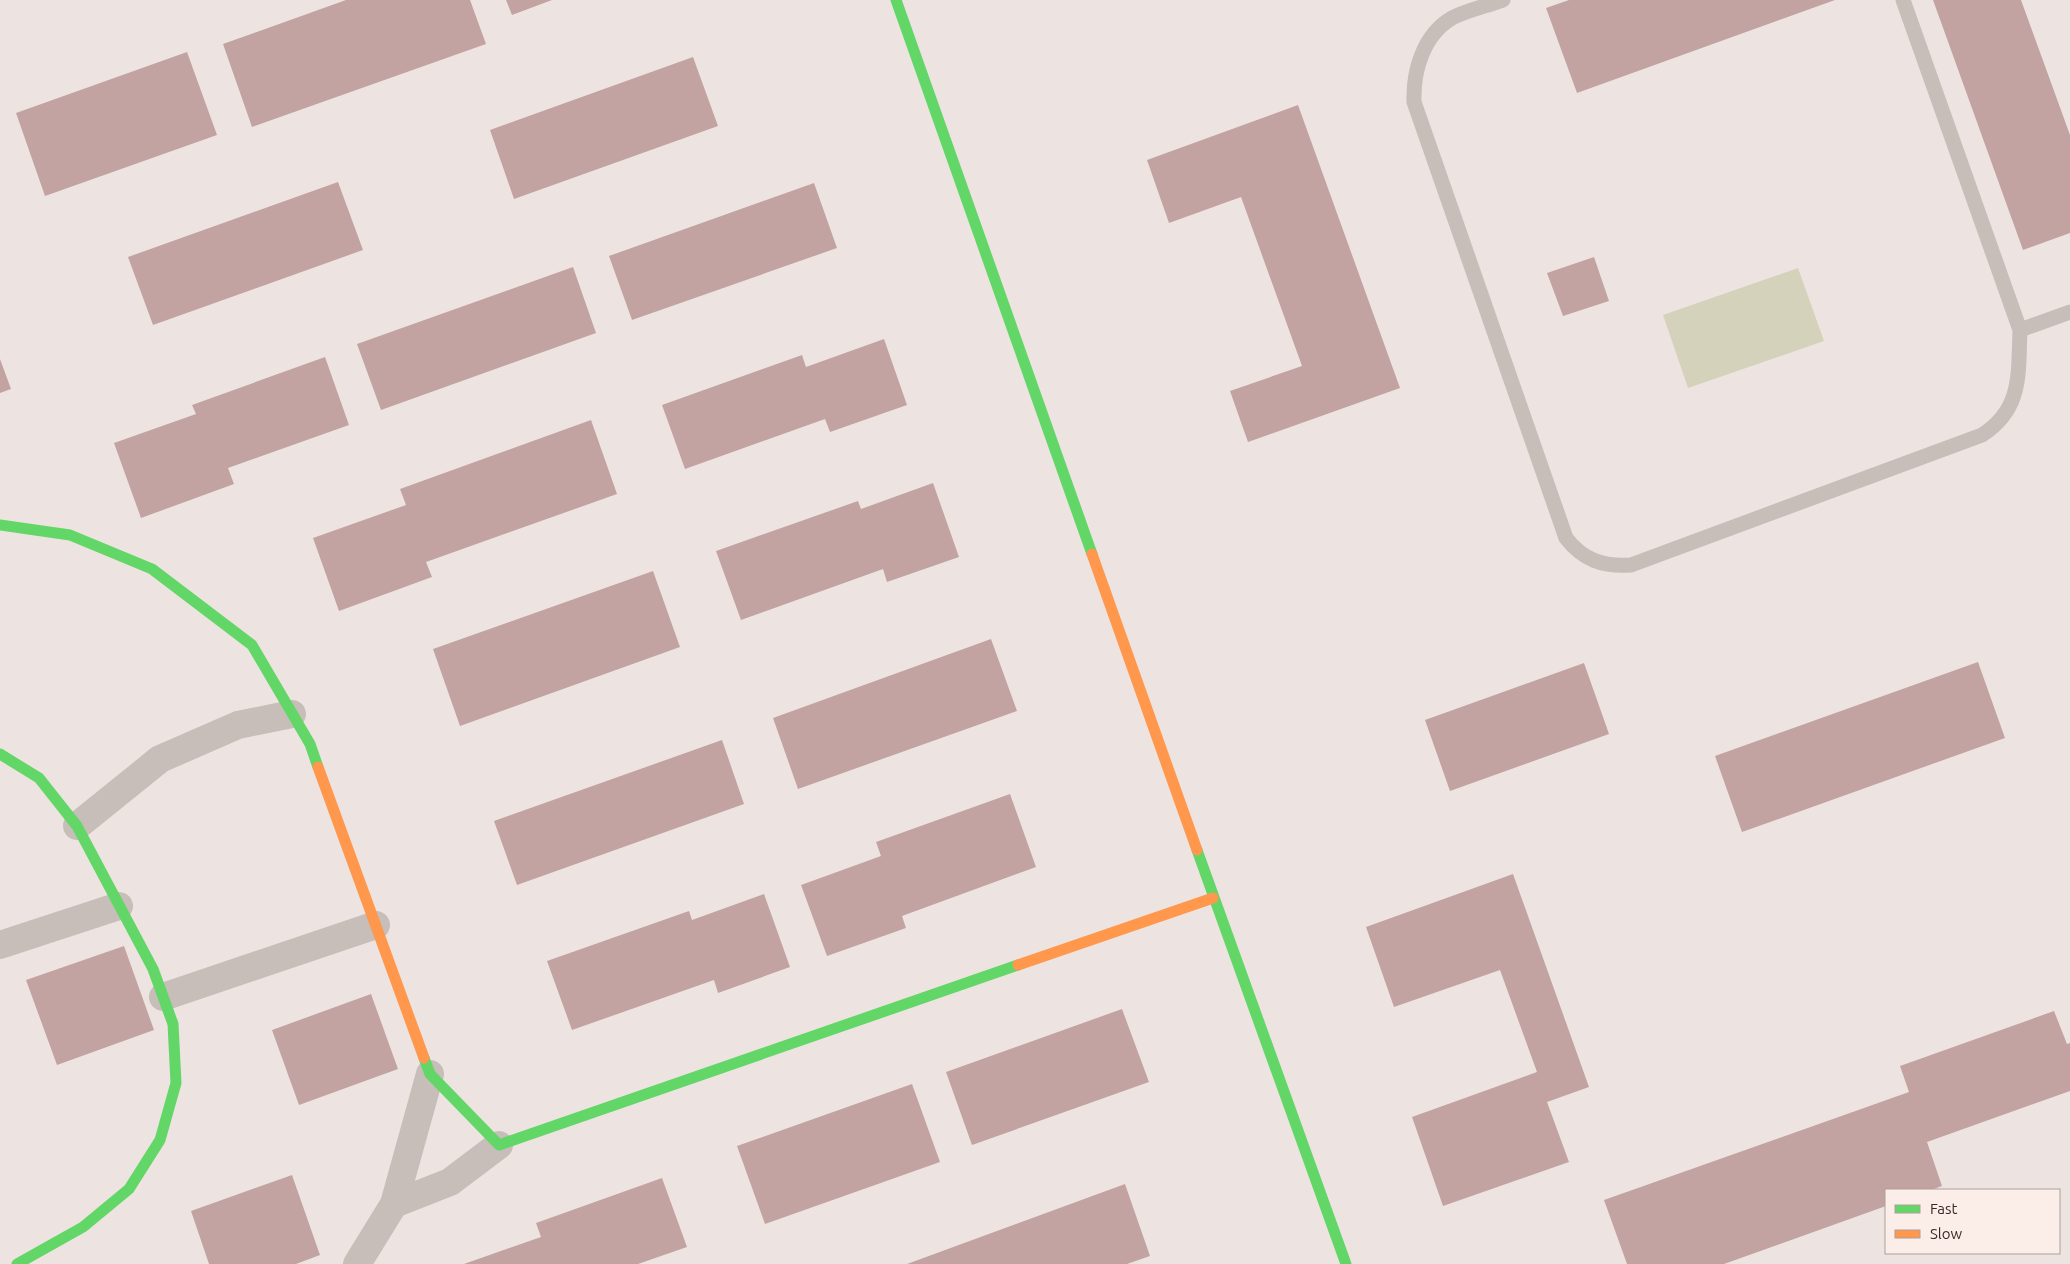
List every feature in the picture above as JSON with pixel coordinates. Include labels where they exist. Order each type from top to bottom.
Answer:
[{"type":"street","points":[[896,0],[1156,730],[1213,898],[1346,1264]]},
{"type":"street","points":[[0,525],[70,535],[152,569],[252,644],[310,744],[430,1074],[499,1145]]},
{"type":"street","points":[[77,826],[160,759],[238,725],[292,714]]},
{"type":"street","points":[[0,754],[39,778],[77,826],[153,969],[164,997],[173,1024],[176,1083],[160,1140],[129,1189],[83,1227],[17,1264]]},
{"type":"street","points":[[394,1204],[450,1182],[499,1145],[1213,898]]},
{"type":"street","points":[[0,945],[119,906]]},
{"type":"street","points":[[164,997],[376,925]]},
{"type":"street","points":[[357,1264],[394,1204],[430,1074]]},
{"type":"lane","points":[[1503,0],[1452,18],[1436,32],[1424,49],[1417,66],[1414,102],[1566,538],[1574,549],[1585,557],[1599,564],[1615,566],[1631,565],[1982,435],[2002,419],[2015,396],[2018,382],[2020,330],[1903,0]]},
{"type":"lane","points":[[2020,330],[2070,312]]},
{"type":"shaded area","points":[[1798,268],[1824,341],[1688,388],[1663,315]]},
{"type":"building","points":[[346,0],[470,0],[486,44],[252,127],[223,44]]},
{"type":"building","points":[[506,0],[552,0],[512,15]]},
{"type":"building","points":[[1569,0],[1835,0],[1577,93],[1546,8]]},
{"type":"building","points":[[1933,0],[2021,0],[2070,135],[2070,233],[2023,250]]},
{"type":"building","points":[[187,52],[217,135],[45,196],[16,113]]},
{"type":"building","points":[[693,57],[718,126],[514,199],[490,130]]},
{"type":"building","points":[[1298,105],[1400,388],[1248,442],[1230,391],[1302,366],[1241,197],[1169,223],[1147,160]]},
{"type":"building","points":[[338,182],[363,250],[153,325],[128,257]]},
{"type":"building","points":[[814,183],[837,248],[632,320],[609,256]]},
{"type":"building","points":[[1594,257],[1609,301],[1563,316],[1547,273]]},
{"type":"building","points":[[573,267],[596,333],[381,410],[357,344]]},
{"type":"building","points":[[884,339],[907,405],[830,432],[825,419],[685,469],[662,405],[802,355],[806,367]]},
{"type":"building","points":[[325,357],[349,425],[228,468],[234,484],[141,518],[114,443],[196,414],[192,405]]},
{"type":"building","points":[[0,359],[11,389],[0,393]]},
{"type":"building","points":[[591,420],[617,494],[426,562],[432,577],[339,611],[313,538],[406,505],[400,489]]},
{"type":"building","points":[[933,483],[959,557],[887,582],[883,569],[741,620],[716,551],[858,501],[861,509]]},
{"type":"building","points":[[653,571],[680,647],[460,726],[433,649]]},
{"type":"building","points":[[991,639],[1017,711],[798,789],[773,718]]},
{"type":"building","points":[[1978,662],[2005,738],[1742,832],[1715,756]]},
{"type":"building","points":[[1584,663],[1609,734],[1450,791],[1425,720]]},
{"type":"building","points":[[722,740],[744,804],[517,885],[494,821]]},
{"type":"building","points":[[1010,794],[1036,867],[902,916],[906,928],[827,956],[801,885],[881,856],[876,842]]},
{"type":"building","points":[[1513,874],[1589,1087],[1547,1102],[1569,1162],[1443,1206],[1412,1117],[1537,1072],[1500,970],[1394,1007],[1366,927]]},
{"type":"building","points":[[764,894],[790,967],[718,993],[714,980],[572,1030],[547,961],[689,911],[692,920]]},
{"type":"building","points":[[124,946],[154,1030],[57,1065],[26,980]]},
{"type":"building","points":[[371,994],[398,1069],[299,1105],[272,1030]]},
{"type":"building","points":[[1122,1009],[1149,1082],[972,1145],[946,1072]]},
{"type":"building","points":[[2054,1011],[2067,1044],[2070,1043],[2070,1091],[1927,1142],[1942,1186],[1934,1189],[1885,1189],[1885,1206],[1724,1264],[1627,1264],[1604,1200],[1909,1092],[1900,1066]]},
{"type":"building","points":[[912,1084],[940,1162],[765,1224],[737,1146]]},
{"type":"building","points":[[292,1175],[320,1255],[296,1264],[209,1264],[191,1211]]},
{"type":"building","points":[[662,1178],[687,1247],[638,1264],[464,1264],[541,1237],[536,1223]]},
{"type":"building","points":[[1125,1184],[1150,1256],[1127,1264],[907,1264]]},
{"type":"traffic: fast","points":[[896,0],[1092,554]]},
{"type":"traffic: fast","points":[[0,525],[70,535],[152,569],[252,645],[310,744],[318,767]]},
{"type":"traffic: fast","points":[[0,754],[39,778],[77,826],[153,969],[173,1024],[176,1083],[160,1140],[129,1189],[83,1227],[17,1264]]},
{"type":"traffic: fast","points":[[1197,850],[1346,1264]]},
{"type":"traffic: fast","points":[[424,1058],[430,1074],[499,1145],[1018,965]]},
{"type":"traffic: slow","points":[[1092,554],[1197,850]]},
{"type":"traffic: slow","points":[[318,767],[424,1058]]},
{"type":"traffic: slow","points":[[1018,965],[1213,898]]}]
